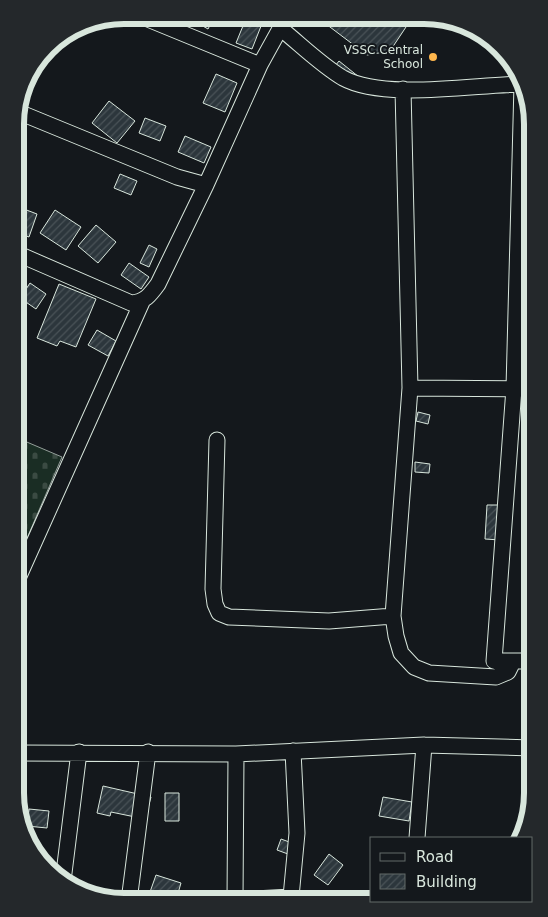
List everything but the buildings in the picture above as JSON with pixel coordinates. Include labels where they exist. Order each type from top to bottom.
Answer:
[{"type":"street","points":[[160,24],[260,65]]},
{"type":"street","points":[[24,565],[142,302],[149,297],[158,284],[260,65],[282,24]]},
{"type":"street","points":[[285,24],[343,78],[359,85],[403,90],[516,84]]},
{"type":"street","points":[[403,90],[410,388],[393,616],[396,636],[401,653],[414,667],[428,673],[496,677],[508,672],[511,666],[494,661]]},
{"type":"street","points":[[25,115],[177,177],[206,184]]},
{"type":"street","points":[[494,661],[524,234]]},
{"type":"street","points":[[24,256],[131,303],[142,302]]},
{"type":"street","points":[[410,388],[524,389]]},
{"type":"street","points":[[217,440],[213,589],[214,604],[219,613],[229,617],[329,621],[393,616]]},
{"type":"street","points":[[494,661],[524,661]]},
{"type":"street","points":[[24,753],[148,752],[236,754],[424,745],[524,748]]},
{"type":"street","points":[[417,837],[424,745]]},
{"type":"street","points":[[290,893],[297,833],[293,751]]},
{"type":"street","points":[[63,873],[79,752]]},
{"type":"street","points":[[130,893],[148,752]]},
{"type":"street","points":[[235,893],[236,754]]},
{"type":"green space","points":[[24,441],[62,457],[24,545]]},
{"type":"place","name":"VSSC Central School","points":[[433,57]]}]
